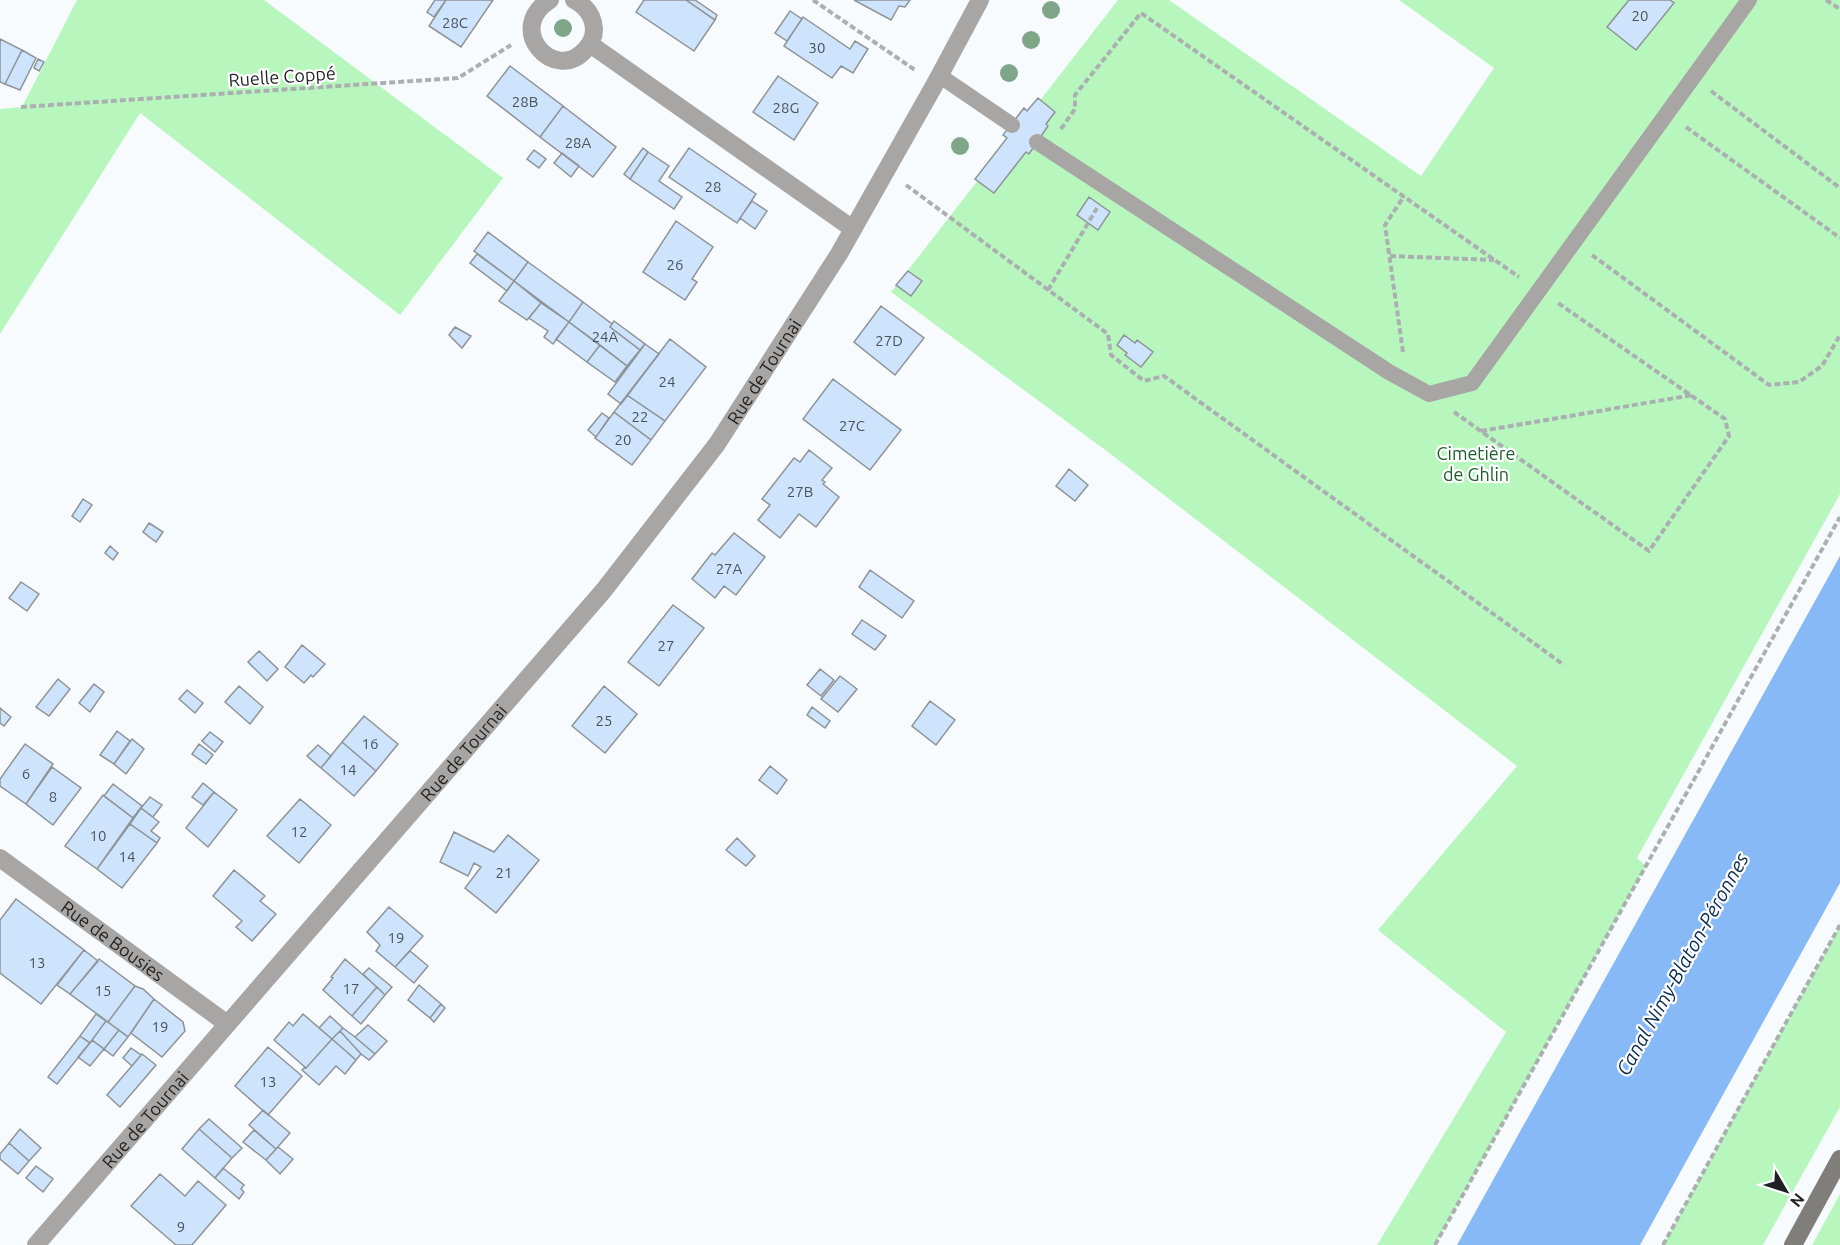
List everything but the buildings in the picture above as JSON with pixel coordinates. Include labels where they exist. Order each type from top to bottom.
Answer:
[{"type":"main road","points":[[1793,1245],[1840,1159]]},
{"type":"street","points":[[550,0],[535,15],[531,25],[534,42],[540,51],[559,60],[570,60],[580,56],[590,44],[594,34],[594,23],[590,13],[574,0]]},
{"type":"street","name":"Rue de Tournai","points":[[36,1245],[226,1023],[604,590],[717,444],[811,301],[938,80],[980,0]]},
{"type":"street","points":[[590,44],[853,229]]},
{"type":"street","name":"Rue de Bousies","points":[[0,858],[226,1023]]},
{"type":"lane","points":[[1042,146],[1389,372],[1429,394],[1472,383],[1749,0]]},
{"type":"lane","points":[[938,80],[1012,124]]},
{"type":"path","points":[[813,0],[938,80]]},
{"type":"path","points":[[1826,0],[1840,9]]},
{"type":"path","points":[[1042,146],[1075,109],[1075,95],[1141,13],[1725,418],[1729,436],[1649,551],[1429,394]]},
{"type":"path","name":"Ruelle Coppé","points":[[21,107],[458,78],[519,40],[534,42]]},
{"type":"path","points":[[1694,78],[1840,188]]},
{"type":"path","points":[[1668,115],[1840,238]]},
{"type":"path","points":[[886,170],[1108,334],[1111,355],[1144,381],[1164,376],[1564,665]]},
{"type":"path","points":[[1048,290],[1108,189]]},
{"type":"path","points":[[1404,196],[1385,225],[1407,382]]},
{"type":"path","points":[[1575,242],[1769,385],[1799,382],[1822,366],[1840,335]]},
{"type":"path","points":[[1390,256],[1496,260]]},
{"type":"path","points":[[1480,431],[1693,395]]},
{"type":"path","points":[[1435,1245],[1840,517]]},
{"type":"path","points":[[1663,1245],[1840,925]]},
{"type":"green space","points":[[77,0],[264,0],[503,178],[400,315],[140,113],[0,334],[0,109],[22,107]]},
{"type":"green space","name":"Cimetière de Ghlin","points":[[1118,0],[1169,0],[1421,176],[1494,68],[1399,0],[1840,0],[1840,494],[1637,858],[1646,866],[1435,1245],[1377,1245],[1506,1032],[1378,930],[1517,766],[1112,455],[891,292]]},
{"type":"green space","points":[[1840,925],[1840,1107],[1763,1245],[1663,1245]]},
{"type":"green space","points":[[1840,1194],[1840,1245],[1812,1245]]},
{"type":"water","name":"Canal Nimy-Blaton-Péronnes","points":[[1840,556],[1840,883],[1640,1245],[1457,1245]]}]
